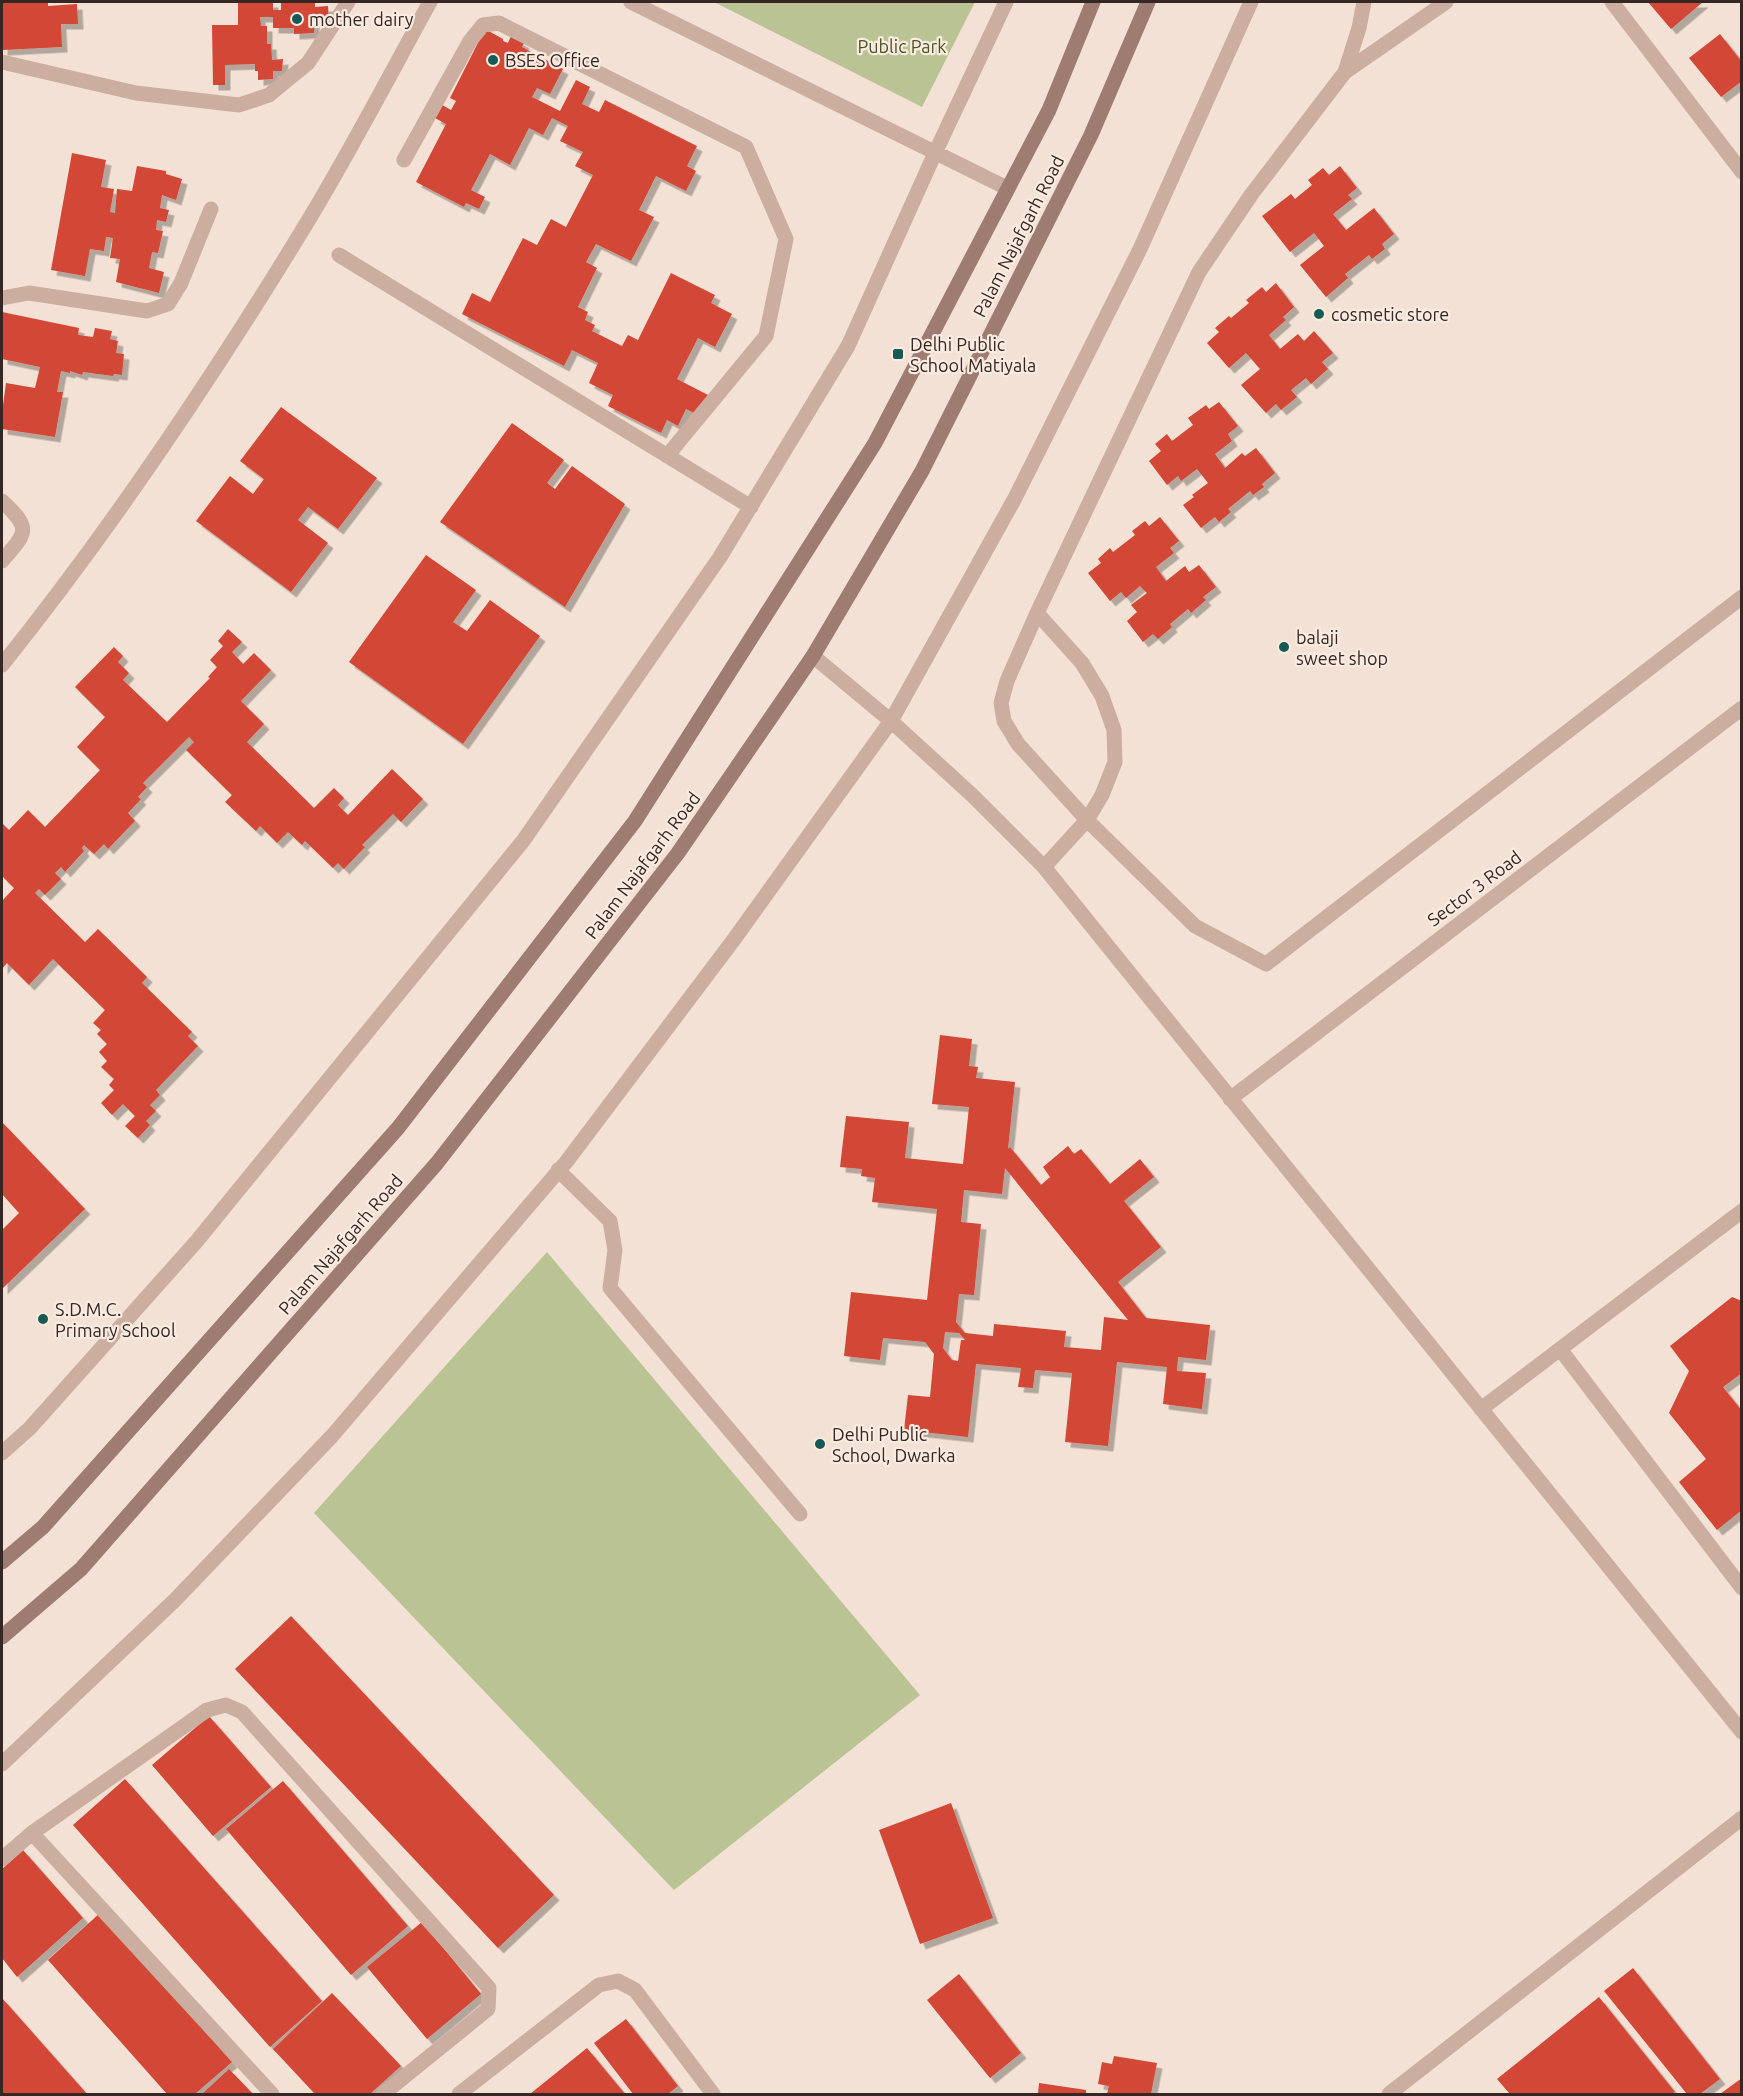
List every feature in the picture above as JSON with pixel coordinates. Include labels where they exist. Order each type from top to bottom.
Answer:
[{"type":"main road","name":"Palam Najafgarh Road","points":[[2,1562],[43,1527],[398,1128],[635,821],[874,442],[1049,110],[1093,2]]},
{"type":"main road","name":"Palam Najafgarh Road","points":[[2,1637],[81,1569],[437,1163],[678,852],[813,656],[922,471],[1091,135],[1148,2]]},
{"type":"street","points":[[2,62],[136,93],[238,105],[269,95],[308,63],[348,2]]},
{"type":"street","points":[[2,664],[32,627],[173,434],[312,214],[430,2]]},
{"type":"street","points":[[631,2],[1007,188]]},
{"type":"street","points":[[2,1453],[30,1428],[196,1242],[523,841],[720,557],[848,346],[1006,2]]},
{"type":"street","points":[[2,1764],[176,1600],[332,1436],[558,1170],[735,938],[891,721],[1015,498],[1140,249],[1251,2]]},
{"type":"street","points":[[1345,72],[1359,28],[1364,2]]},
{"type":"street","points":[[1446,2],[1345,72],[1251,195],[1200,272],[1037,613],[1007,681],[1001,703],[1004,721],[1018,744],[1087,820],[1195,926],[1266,963],[1742,597]]},
{"type":"street","points":[[1612,2],[1742,172]]},
{"type":"street","points":[[404,160],[470,41],[483,25],[499,23],[746,147],[786,239],[766,336],[667,456]]},
{"type":"street","points":[[2,298],[29,293],[147,311],[168,304],[181,283],[211,209]]},
{"type":"street","points":[[339,255],[751,507]]},
{"type":"street","points":[[2,501],[18,516],[23,525],[22,537],[2,561]]},
{"type":"street","points":[[1037,613],[1082,663],[1102,696],[1114,730],[1115,762],[1102,795],[1087,820],[1044,867]]},
{"type":"street","points":[[813,656],[891,721],[973,796],[1044,867],[1742,1732]]},
{"type":"street","name":"Sector 3 Road","points":[[1230,1099],[1742,708]]},
{"type":"street","points":[[558,1170],[609,1221],[615,1250],[609,1288],[800,1514]]},
{"type":"street","points":[[1481,1409],[1742,1211]]},
{"type":"street","points":[[1560,1349],[1742,1588]]},
{"type":"street","points":[[2,1859],[32,1833],[207,1710],[226,1705],[242,1712],[489,1988],[488,2008],[383,2094]]},
{"type":"street","points":[[1389,2094],[1742,1818]]},
{"type":"street","points":[[32,1833],[272,2094]]},
{"type":"street","points":[[459,2094],[598,1985],[618,1981],[635,1990],[713,2094]]},
{"type":"green space","name":"Public Park","points":[[714,2],[975,2],[922,107]]},
{"type":"green space","points":[[547,1252],[920,1695],[674,1890],[314,1513]]},
{"type":"building","points":[[2,2],[48,2],[48,6],[77,4],[78,24],[61,24],[62,47],[2,50]]},
{"type":"building","points":[[238,2],[273,2],[273,10],[281,10],[281,2],[315,2],[315,7],[328,6],[329,22],[314,22],[314,33],[294,34],[294,28],[273,28],[273,17],[260,17],[261,26],[267,26],[267,44],[271,44],[272,60],[283,59],[282,71],[273,71],[273,79],[258,80],[255,64],[225,65],[225,85],[213,85],[212,25],[238,25]]},
{"type":"building","points":[[1648,2],[1703,2],[1671,29]]},
{"type":"building","points":[[485,29],[508,43],[511,36],[524,43],[522,47],[563,69],[550,94],[537,88],[532,97],[560,111],[576,80],[590,87],[582,104],[599,112],[605,100],[697,146],[687,166],[696,171],[686,191],[656,176],[639,210],[654,217],[631,261],[596,244],[586,262],[597,268],[578,307],[588,312],[585,320],[595,325],[592,331],[622,346],[628,335],[638,340],[671,273],[715,295],[711,303],[732,314],[715,347],[698,338],[677,379],[708,395],[698,415],[686,409],[678,426],[667,420],[661,433],[608,406],[613,395],[589,383],[598,363],[572,350],[564,366],[462,314],[472,293],[490,302],[523,238],[537,245],[551,219],[566,227],[593,175],[575,166],[583,152],[560,141],[568,126],[552,118],[543,135],[529,128],[510,165],[490,154],[471,190],[485,197],[479,209],[466,203],[464,207],[416,182],[446,124],[435,118],[442,105],[451,110],[456,101],[450,98]]},
{"type":"building","points":[[1720,34],[1742,62],[1742,81],[1721,97],[1689,58]]},
{"type":"building","points":[[72,153],[106,160],[101,187],[114,189],[110,212],[115,213],[117,189],[132,191],[137,166],[166,171],[166,174],[182,179],[176,200],[162,195],[160,208],[169,210],[166,222],[157,220],[156,230],[163,231],[158,253],[152,252],[149,268],[164,272],[159,293],[116,282],[120,259],[110,258],[113,238],[106,237],[104,251],[90,249],[85,276],[51,270]]},
{"type":"building","points":[[1340,166],[1357,188],[1348,195],[1352,199],[1333,214],[1346,230],[1374,208],[1394,234],[1382,244],[1385,249],[1372,259],[1369,255],[1345,274],[1348,278],[1326,297],[1300,265],[1324,246],[1314,233],[1290,252],[1262,216],[1291,194],[1295,199],[1312,185],[1308,180],[1323,168],[1329,175]]},
{"type":"building","points":[[1276,283],[1294,307],[1283,317],[1286,320],[1269,335],[1280,349],[1298,334],[1304,341],[1314,331],[1333,353],[1322,362],[1328,369],[1311,384],[1306,378],[1291,390],[1297,397],[1281,410],[1276,404],[1266,413],[1241,385],[1260,369],[1246,353],[1229,368],[1207,343],[1219,332],[1215,328],[1249,303],[1246,300],[1262,287],[1266,292]]},
{"type":"building","points":[[2,312],[79,328],[78,335],[93,337],[95,328],[112,331],[110,339],[118,341],[116,353],[124,354],[122,375],[83,372],[82,375],[61,371],[57,392],[63,392],[55,437],[2,429],[6,383],[35,388],[40,367],[2,359]]},
{"type":"building","points":[[1219,402],[1238,426],[1228,434],[1232,441],[1215,454],[1225,468],[1242,453],[1245,456],[1256,448],[1275,473],[1262,484],[1264,487],[1253,495],[1250,491],[1228,509],[1231,512],[1219,522],[1215,517],[1201,528],[1183,505],[1208,483],[1197,469],[1181,481],[1178,476],[1167,485],[1149,461],[1161,451],[1155,444],[1167,434],[1172,441],[1193,425],[1188,418],[1206,405],[1209,409]]},
{"type":"building","points":[[281,407],[377,478],[338,529],[308,507],[298,520],[328,543],[291,592],[196,521],[230,476],[253,494],[264,479],[240,461]]},
{"type":"building","points":[[512,423],[564,460],[547,483],[555,489],[572,466],[625,504],[565,607],[440,522]]},
{"type":"building","points":[[1160,517],[1179,541],[1170,548],[1174,553],[1156,567],[1166,581],[1185,566],[1189,572],[1199,565],[1216,587],[1203,597],[1206,600],[1191,613],[1188,609],[1170,624],[1172,627],[1158,639],[1153,634],[1143,642],[1127,621],[1137,612],[1131,605],[1147,593],[1140,586],[1126,598],[1121,592],[1110,601],[1088,573],[1101,563],[1098,559],[1110,548],[1113,552],[1135,535],[1132,531],[1145,521],[1149,526]]},
{"type":"building","points":[[426,555],[476,590],[453,622],[467,631],[490,600],[540,636],[463,744],[349,662]]},
{"type":"building","points":[[228,629],[242,642],[232,652],[243,664],[254,653],[271,670],[241,701],[264,724],[247,742],[314,808],[334,788],[344,798],[338,805],[348,815],[392,769],[423,799],[401,822],[393,814],[362,845],[365,847],[344,869],[338,863],[333,868],[305,841],[302,845],[288,832],[277,843],[260,826],[256,831],[225,802],[232,795],[186,750],[194,742],[189,737],[143,783],[147,787],[138,797],[141,799],[128,813],[135,821],[108,849],[104,844],[94,854],[84,845],[82,848],[84,851],[65,872],[61,867],[55,873],[61,879],[45,895],[39,889],[35,893],[85,942],[98,929],[147,977],[142,983],[192,1032],[188,1036],[198,1046],[156,1090],[160,1095],[150,1105],[156,1111],[146,1121],[150,1125],[138,1138],[125,1126],[135,1116],[123,1104],[112,1115],[101,1103],[114,1090],[109,1085],[114,1079],[101,1067],[107,1061],[99,1052],[107,1044],[97,1034],[101,1030],[93,1023],[105,1010],[53,959],[29,985],[7,963],[2,969],[2,901],[14,888],[2,876],[2,823],[9,830],[28,810],[45,827],[100,770],[77,747],[105,717],[75,687],[114,647],[123,656],[118,662],[129,673],[123,680],[167,722],[210,678],[208,677],[217,667],[210,660],[223,646],[218,641]]},
{"type":"building","points":[[940,1035],[972,1039],[969,1066],[978,1067],[976,1078],[1015,1082],[1008,1149],[1010,1147],[1041,1185],[1050,1177],[1043,1167],[1068,1146],[1074,1154],[1081,1149],[1110,1184],[1140,1159],[1154,1177],[1124,1201],[1161,1247],[1118,1282],[1146,1318],[1210,1325],[1206,1360],[1178,1357],[1177,1371],[1206,1373],[1202,1409],[1163,1404],[1167,1367],[1117,1362],[1108,1446],[1065,1442],[1072,1373],[1035,1370],[1033,1388],[1018,1387],[1021,1368],[976,1364],[968,1437],[904,1430],[908,1395],[930,1397],[934,1354],[925,1342],[883,1338],[880,1360],[844,1356],[851,1292],[927,1300],[937,1209],[872,1202],[875,1178],[861,1176],[862,1169],[840,1167],[846,1116],[909,1122],[905,1158],[963,1164],[969,1107],[932,1104]],"holes":[[[1005,1168],[1128,1320],[1104,1317],[1101,1350],[1064,1347],[1066,1331],[994,1324],[993,1336],[965,1333],[956,1322],[959,1294],[974,1295],[981,1224],[961,1222],[964,1190],[1002,1194]],[[945,1332],[959,1333],[965,1340],[961,1340],[958,1361],[952,1360],[943,1348]]]},
{"type":"building","points":[[2,1122],[85,1209],[2,1289],[2,1230],[19,1213],[2,1194]]},
{"type":"building","points":[[1732,1297],[1742,1301],[1742,1373],[1723,1387],[1742,1411],[1742,1510],[1717,1530],[1679,1482],[1706,1459],[1669,1413],[1689,1371],[1670,1346]]},
{"type":"building","points":[[291,1616],[554,1895],[498,1948],[235,1669]]},
{"type":"building","points":[[209,1716],[271,1787],[213,1836],[152,1765]]},
{"type":"building","points":[[125,1779],[322,2001],[270,2047],[73,1825]]},
{"type":"building","points":[[283,1781],[408,1926],[351,1975],[226,1829]]},
{"type":"building","points":[[951,1803],[993,1918],[920,1944],[879,1830]]},
{"type":"building","points":[[23,1850],[83,1918],[17,1977],[2,1958],[2,1869]]},
{"type":"building","points":[[100,1913],[232,2062],[195,2094],[167,2094],[48,1960]]},
{"type":"building","points":[[422,1922],[481,1994],[427,2039],[367,1967]]},
{"type":"building","points":[[1633,1968],[1720,2079],[1700,2094],[1687,2094],[1604,1991]]},
{"type":"building","points":[[959,1974],[1021,2053],[990,2078],[927,2000]]},
{"type":"building","points":[[332,1993],[401,2066],[370,2094],[315,2094],[273,2049]]},
{"type":"building","points":[[1599,1997],[1675,2092],[1671,2094],[1510,2094],[1497,2079]]},
{"type":"building","points":[[2,1998],[87,2094],[2,2094]]},
{"type":"building","points":[[626,2019],[678,2086],[668,2094],[633,2094],[594,2043]]},
{"type":"building","points":[[587,2048],[625,2094],[530,2094]]},
{"type":"building","points":[[1114,2056],[1157,2063],[1151,2094],[1107,2094],[1109,2086],[1098,2084],[1102,2062],[1112,2064]]},
{"type":"building","points":[[229,2069],[253,2094],[202,2094]]},
{"type":"building","points":[[1742,2078],[1742,2094],[1720,2094]]},
{"type":"building","points":[[1039,2083],[1086,2090],[1086,2094],[1038,2094]]},
{"type":"place","name":"mother dairy","points":[[297,19]]},
{"type":"place","name":"BSES Office","points":[[493,60]]},
{"type":"place","name":"cosmetic store","points":[[1319,314]]},
{"type":"place","name":"Delhi Public School Matiyala","points":[[898,354]]},
{"type":"place","name":"balaji sweet shop","points":[[1284,647]]},
{"type":"place","name":"S.D.M.C. Primary School","points":[[43,1319]]},
{"type":"place","name":"Delhi Public School, Dwarka","points":[[820,1444]]}]
